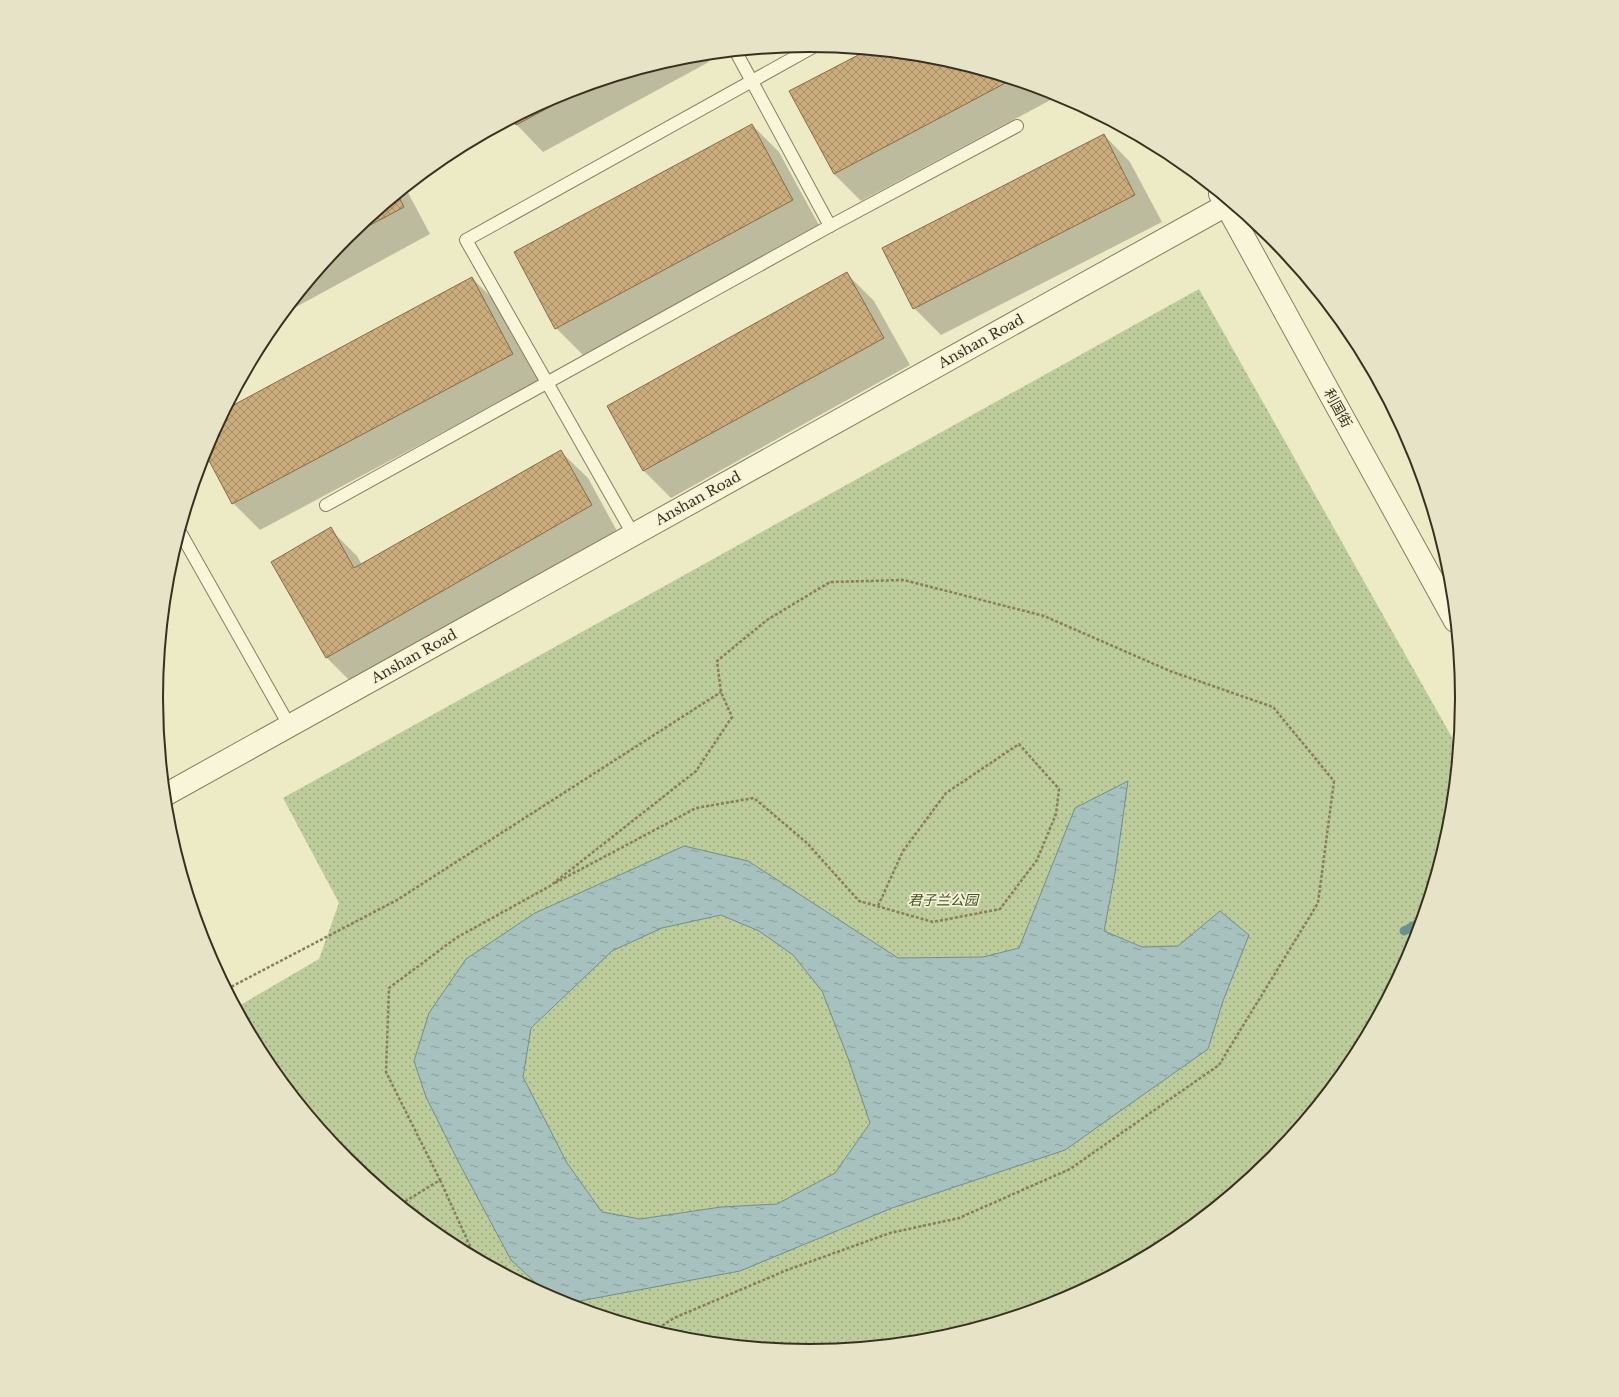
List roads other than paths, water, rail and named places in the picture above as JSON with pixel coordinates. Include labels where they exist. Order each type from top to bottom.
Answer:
[{"type":"street","name":"Anshan Road","points":[[170,793],[1223,202]]},
{"type":"street","name":"利国街","points":[[1227,205],[1450,612]]},
{"type":"lane","points":[[633,534],[466,240],[805,52]]},
{"type":"lane","points":[[738,56],[830,226]]},
{"type":"lane","points":[[326,505],[830,226],[1017,126]]},
{"type":"lane","points":[[183,538],[289,725]]},
{"type":"water","points":[[1128,781],[1115,873],[1104,931],[1142,947],[1178,946],[1220,911],[1249,935],[1223,1001],[1208,1049],[1065,1150],[892,1208],[740,1271],[577,1302],[537,1284],[511,1260],[458,1161],[426,1097],[414,1061],[429,1013],[466,959],[535,913],[684,846],[748,861],[898,958],[983,957],[1019,948],[1075,808]],"holes":[[[721,915],[759,931],[793,955],[822,991],[848,1058],[870,1123],[835,1173],[777,1204],[721,1207],[640,1219],[602,1212],[567,1163],[523,1077],[531,1028],[612,951],[662,928]]]},
{"type":"waterway","points":[[1404,931],[1415,925]]},
{"type":"park label","name":"君子兰公园","points":[[943,900]]}]
